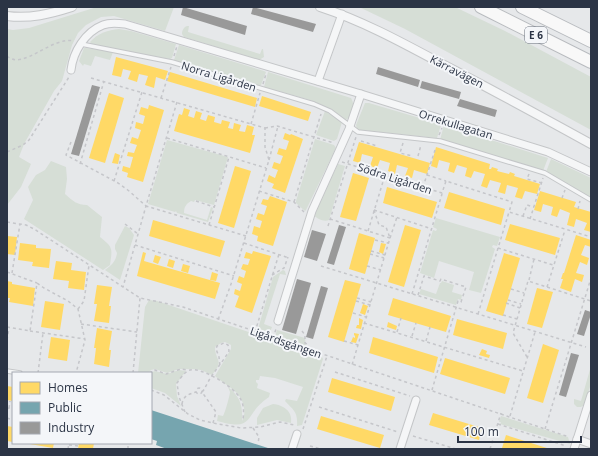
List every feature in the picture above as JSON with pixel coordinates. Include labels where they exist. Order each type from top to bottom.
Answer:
[{"type":"highway","name":"E 6","points":[[481,7],[591,62]]},
{"type":"highway","name":"E 6","points":[[522,7],[591,41]]},
{"type":"street","points":[[7,16],[27,18],[72,7]]},
{"type":"street","name":"Kärravägen","points":[[320,7],[342,14],[390,37],[516,102],[591,144]]},
{"type":"street","points":[[318,81],[342,14]]},
{"type":"street","name":"Orrekullagatan","points":[[71,70],[75,53],[94,30],[104,24],[125,24],[361,94],[548,152],[591,172]]},
{"type":"street","points":[[278,321],[310,217],[350,125],[361,94]]},
{"type":"street","points":[[574,448],[591,395]]},
{"type":"street","points":[[400,449],[416,400]]},
{"type":"street","points":[[292,449],[297,434]]},
{"type":"street","points":[[577,439],[591,444]]},
{"type":"lane","name":"Norra Ligården","points":[[81,44],[172,62],[314,104],[350,125]]},
{"type":"lane","points":[[350,125],[358,132],[438,141],[545,173],[591,200]]},
{"type":"path","points":[[7,56],[10,59],[18,60],[62,41],[71,40],[81,44]]},
{"type":"path","points":[[161,98],[179,40]]},
{"type":"path","points":[[251,124],[268,66]]},
{"type":"path","points":[[7,152],[23,145],[29,140],[66,83],[71,70]]},
{"type":"path","points":[[91,78],[265,128],[278,126],[335,143]]},
{"type":"path","points":[[80,164],[104,81]]},
{"type":"path","points":[[114,181],[142,92]]},
{"type":"path","points":[[123,286],[177,102]]},
{"type":"path","points":[[294,202],[323,108]]},
{"type":"path","points":[[423,187],[440,131],[446,121]]},
{"type":"path","points":[[218,320],[234,276],[278,126]]},
{"type":"path","points":[[265,128],[265,147],[269,160]]},
{"type":"path","points":[[328,226],[358,132]]},
{"type":"path","points":[[405,137],[400,153],[412,156]]},
{"type":"path","points":[[166,138],[266,168]]},
{"type":"path","points":[[418,156],[423,139]]},
{"type":"path","points":[[361,141],[377,146]]},
{"type":"path","points":[[71,142],[66,155],[80,164],[114,181],[129,191],[146,206],[246,236]]},
{"type":"path","points":[[209,224],[229,157]]},
{"type":"path","name":"Södra Ligården","points":[[337,161],[348,163],[442,193],[446,181],[512,202],[509,212]]},
{"type":"path","points":[[530,169],[528,179],[542,183]]},
{"type":"path","points":[[530,219],[545,173]]},
{"type":"path","points":[[368,231],[385,175]]},
{"type":"path","points":[[427,175],[446,181]]},
{"type":"path","points":[[259,191],[294,202],[310,217]]},
{"type":"path","points":[[412,294],[442,193]]},
{"type":"path","points":[[578,209],[582,195]]},
{"type":"path","points":[[196,201],[214,207]]},
{"type":"path","points":[[523,216],[527,205],[534,207]]},
{"type":"path","points":[[374,210],[432,229]]},
{"type":"path","points":[[374,210],[379,225],[386,227],[390,238]]},
{"type":"path","points":[[478,314],[509,212],[591,237]]},
{"type":"path","points":[[352,365],[397,218]]},
{"type":"path","points":[[330,219],[390,238]]},
{"type":"path","name":"Ligårdsgången","points":[[7,222],[20,224],[34,229],[140,298],[183,307],[352,365],[432,390],[577,439]]},
{"type":"path","points":[[12,274],[20,224]]},
{"type":"path","points":[[125,224],[138,234]]},
{"type":"path","points":[[547,287],[565,229]]},
{"type":"path","points":[[375,240],[389,243]]},
{"type":"path","points":[[244,243],[296,260]]},
{"type":"path","points":[[135,246],[234,276]]},
{"type":"path","points":[[498,248],[554,265]]},
{"type":"path","points":[[371,251],[385,257]]},
{"type":"path","points":[[255,332],[278,254]]},
{"type":"path","points":[[370,254],[385,257]]},
{"type":"path","points":[[272,275],[284,268],[288,257]]},
{"type":"path","points":[[527,357],[513,333],[534,259]]},
{"type":"path","points":[[78,309],[84,301],[89,265]]},
{"type":"path","points":[[321,266],[586,347]]},
{"type":"path","points":[[367,266],[381,270]]},
{"type":"path","points":[[7,272],[38,283],[44,288],[68,301],[78,309],[80,324],[85,339],[76,372]]},
{"type":"path","points":[[418,295],[424,276],[466,286],[461,302],[458,301],[456,307],[432,390]]},
{"type":"path","points":[[545,428],[591,278]]},
{"type":"path","points":[[528,281],[591,301]]},
{"type":"path","points":[[30,331],[38,283]]},
{"type":"path","points":[[511,289],[524,294]]},
{"type":"path","points":[[133,372],[140,298]]},
{"type":"path","points":[[357,298],[371,302]]},
{"type":"path","points":[[508,300],[521,304]]},
{"type":"path","points":[[356,301],[370,305]]},
{"type":"path","points":[[506,304],[520,308]]},
{"type":"path","points":[[353,313],[366,317]]},
{"type":"path","points":[[503,315],[517,319]]},
{"type":"path","points":[[396,333],[401,318]]},
{"type":"path","points":[[273,338],[278,321]]},
{"type":"path","points":[[364,323],[523,371]]},
{"type":"path","points":[[412,337],[416,323]]},
{"type":"path","points":[[80,324],[137,332]]},
{"type":"path","points":[[426,342],[430,327]]},
{"type":"path","points":[[7,340],[8,328],[85,339]]},
{"type":"path","points":[[302,331],[305,335],[305,343],[307,344],[306,348]]},
{"type":"path","points":[[509,416],[535,332]]},
{"type":"path","points":[[38,372],[43,333]]},
{"type":"path","points":[[344,341],[358,345]]},
{"type":"path","points":[[202,392],[220,366],[229,350],[229,346],[224,343],[217,346],[216,349],[220,366]]},
{"type":"path","points":[[152,390],[164,395],[195,418],[228,426],[253,428],[280,422],[294,426],[297,434],[303,429],[327,356]]},
{"type":"path","points":[[151,372],[155,370],[166,374],[181,369],[198,371],[212,376],[231,388],[240,398],[243,419]]},
{"type":"path","points":[[185,412],[178,394],[177,383],[188,370]]},
{"type":"path","points":[[335,372],[408,394],[416,400]]},
{"type":"path","points":[[182,406],[185,397],[196,392],[198,388],[201,388],[202,392],[216,412],[212,423]]},
{"type":"path","points":[[196,392],[199,394],[202,392]]},
{"type":"path","points":[[8,409],[10,401]]},
{"type":"path","points":[[319,407],[456,449]]},
{"type":"path","points":[[490,449],[501,414]]},
{"type":"path","points":[[498,424],[574,448]]},
{"type":"path","points":[[253,428],[259,437],[258,444]]},
{"type":"path","points":[[68,449],[69,444],[79,446]]},
{"type":"path","points":[[310,446],[321,449]]},
{"type":"shaded area","points":[[97,7],[174,7],[165,31],[114,16],[101,17],[86,25],[78,33],[72,45],[62,81],[54,91],[24,144],[19,157],[31,164],[21,187],[7,205],[7,29],[13,30],[29,28]]},
{"type":"shaded area","points":[[359,7],[455,7],[505,31],[591,77],[591,130],[405,29]]},
{"type":"shaded area","points":[[189,26],[188,32],[260,54],[263,49],[264,57],[259,60],[184,37],[182,31]]},
{"type":"shaded area","points":[[119,29],[176,44],[172,58],[170,59],[92,45],[90,42],[103,32]]},
{"type":"shaded area","points":[[179,45],[264,71],[266,72],[261,85],[258,86],[176,61],[174,60]]},
{"type":"shaded area","points":[[84,48],[113,52],[110,60],[95,56],[91,66],[84,64],[83,66],[79,61]]},
{"type":"shaded area","points":[[268,72],[351,98],[353,104],[352,113],[346,120],[328,108],[310,100],[264,87]]},
{"type":"shaded area","points":[[365,103],[440,124],[437,138],[357,129],[356,125]]},
{"type":"shaded area","points":[[325,111],[342,122],[337,139],[334,141],[316,135]]},
{"type":"shaded area","points":[[444,125],[548,158],[543,171],[440,140]]},
{"type":"shaded area","points":[[315,139],[334,145],[336,148],[305,211],[296,203],[296,201]]},
{"type":"shaded area","points":[[167,140],[228,157],[214,205],[195,200],[194,202],[189,202],[185,207],[184,213],[207,220],[211,207],[213,208],[208,222],[177,213],[176,211],[175,212],[148,204]]},
{"type":"shaded area","points":[[551,159],[591,178],[591,199],[546,172]]},
{"type":"shaded area","points":[[51,161],[66,167],[67,179],[65,194],[75,202],[87,205],[102,217],[100,237],[110,246],[111,249],[110,265],[103,270],[24,219],[33,200],[28,187],[36,175],[45,170]]},
{"type":"shaded area","points":[[338,164],[345,166],[329,220],[321,220],[314,215]]},
{"type":"shaded area","points":[[436,218],[500,237],[497,246],[493,245],[492,247],[495,249],[481,293],[469,290],[474,272],[439,261],[434,278],[420,273],[433,230],[436,231],[437,229],[433,227]]},
{"type":"shaded area","points":[[125,226],[129,228],[134,235],[120,280],[105,270],[115,261],[117,253],[115,245]]},
{"type":"shaded area","points":[[283,270],[285,271],[286,275],[280,274],[264,324],[272,327],[270,332],[258,329],[273,277]]},
{"type":"shaded area","points":[[442,281],[454,285],[452,292],[462,295],[461,300],[458,299],[456,305],[419,294],[421,289],[436,294]]},
{"type":"shaded area","points":[[149,300],[157,301],[322,357],[323,359],[302,425],[297,426],[296,414],[285,401],[286,399],[297,401],[303,387],[275,378],[260,376],[259,380],[256,380],[258,384],[257,388],[270,393],[269,397],[255,410],[248,420],[244,423],[238,424],[217,421],[218,415],[223,416],[226,408],[230,392],[228,387],[232,390],[240,402],[242,421],[244,416],[243,402],[240,397],[233,389],[215,376],[231,349],[231,345],[225,342],[215,347],[215,352],[219,363],[212,375],[201,370],[193,369],[179,369],[167,373],[155,369],[149,372],[138,372],[145,307]]},
{"type":"shaded area","points":[[277,330],[305,338],[306,346],[275,336]]},
{"type":"shaded area","points":[[591,366],[591,384],[584,405],[577,407],[574,404],[574,399],[581,401]]},
{"type":"shaded area","points":[[179,370],[186,371],[176,384],[177,396],[181,406],[165,393],[152,388],[152,372],[155,371],[167,374]]},
{"type":"shaded area","points":[[273,404],[284,407],[289,412],[291,423],[277,420],[257,425],[257,418],[263,408]]},
{"type":"shaded area","points":[[501,416],[568,437],[570,444],[500,424],[501,422],[499,422]]},
{"type":"building: Homes","points":[[116,57],[168,71],[165,80],[156,77],[154,88],[145,85],[148,76],[139,74],[137,82],[128,79],[131,71],[123,69],[121,77],[112,75]]},
{"type":"building: Homes","points":[[170,72],[257,98],[255,107],[167,81]]},
{"type":"building: Homes","points":[[109,93],[124,98],[105,163],[89,158]]},
{"type":"building: Homes","points":[[262,96],[311,112],[308,121],[259,106]]},
{"type":"building: Homes","points":[[149,105],[164,110],[143,182],[127,177],[128,173],[122,171],[123,166],[130,168],[133,157],[127,156],[128,152],[134,153],[137,145],[130,143],[132,137],[138,139],[141,130],[135,128],[136,122],[143,124],[145,116],[139,114],[141,107],[148,109]]},
{"type":"building: Homes","points":[[184,108],[190,110],[188,116],[194,118],[196,111],[202,113],[200,119],[206,121],[208,115],[215,117],[214,122],[221,124],[222,120],[230,122],[228,128],[233,129],[234,123],[241,125],[239,131],[245,132],[247,125],[254,127],[252,135],[255,135],[250,153],[174,131],[179,114],[182,115]]},
{"type":"building: Homes","points":[[285,133],[303,139],[285,193],[272,188],[274,184],[267,181],[269,175],[275,178],[278,170],[272,168],[274,162],[280,164],[283,156],[277,154],[279,148],[286,150],[289,141],[283,139]]},
{"type":"building: Homes","points":[[359,142],[430,163],[427,174],[414,170],[412,178],[405,176],[408,168],[397,165],[395,174],[388,171],[390,163],[380,160],[377,168],[370,166],[373,157],[362,154],[360,163],[353,161]]},
{"type":"building: Homes","points":[[436,147],[490,164],[489,169],[492,167],[498,169],[497,171],[509,174],[510,172],[515,174],[514,176],[540,184],[537,194],[525,191],[522,199],[515,197],[518,188],[507,185],[505,194],[498,192],[501,183],[490,180],[487,188],[481,186],[485,174],[474,171],[471,178],[465,176],[467,168],[457,165],[454,173],[448,171],[450,163],[439,160],[437,168],[431,166]]},
{"type":"building: Homes","points":[[115,153],[120,155],[118,164],[112,163]]},
{"type":"building: Homes","points":[[235,166],[251,171],[234,228],[218,223]]},
{"type":"building: Homes","points":[[353,173],[369,178],[356,221],[340,217]]},
{"type":"building: Homes","points":[[387,187],[437,202],[432,218],[383,203]]},
{"type":"building: Homes","points":[[540,191],[576,202],[574,207],[591,212],[591,232],[584,230],[587,223],[576,219],[574,227],[567,225],[570,213],[560,209],[557,217],[551,215],[553,207],[543,204],[541,212],[534,210]]},
{"type":"building: Homes","points":[[449,192],[505,209],[501,225],[444,208]]},
{"type":"building: Homes","points":[[270,196],[287,202],[273,246],[257,241],[258,236],[252,234],[254,226],[260,228],[262,221],[256,219],[258,213],[264,215],[267,206],[261,204],[263,199],[268,200]]},
{"type":"building: Homes","points":[[153,220],[225,241],[220,257],[149,236]]},
{"type":"building: Homes","points":[[510,224],[560,238],[555,255],[505,240]]},
{"type":"building: Homes","points":[[405,225],[421,230],[404,287],[388,282]]},
{"type":"building: Homes","points":[[359,233],[375,238],[365,274],[349,269]]},
{"type":"building: Homes","points":[[576,235],[591,240],[591,247],[585,245],[581,255],[589,258],[587,265],[580,262],[576,273],[584,275],[582,282],[575,279],[571,292],[560,288],[563,279],[561,279]]},
{"type":"building: Homes","points":[[7,236],[17,237],[15,255],[7,254]]},
{"type":"building: Homes","points":[[20,243],[36,245],[36,248],[51,249],[49,268],[32,266],[33,262],[18,260]]},
{"type":"building: Homes","points":[[381,243],[386,244],[383,254],[379,252]]},
{"type":"building: Homes","points":[[253,251],[271,256],[252,313],[235,307],[239,296],[234,294],[235,289],[240,291],[242,284],[237,282],[239,276],[244,278],[246,271],[241,269],[243,264],[248,265],[250,259],[244,258],[246,252],[252,254]]},
{"type":"building: Homes","points":[[143,252],[146,253],[144,261],[220,283],[215,299],[137,276]]},
{"type":"building: Homes","points":[[504,253],[520,258],[503,316],[486,311]]},
{"type":"building: Homes","points":[[155,255],[161,257],[158,264],[153,262]]},
{"type":"building: Homes","points":[[169,259],[175,261],[173,268],[167,266]]},
{"type":"building: Homes","points":[[56,261],[72,263],[71,270],[86,272],[84,290],[68,288],[69,281],[53,279]]},
{"type":"building: Homes","points":[[183,264],[190,266],[188,273],[181,271]]},
{"type":"building: Homes","points":[[212,272],[218,274],[216,281],[210,280]]},
{"type":"building: Homes","points":[[345,280],[361,284],[344,342],[328,337]]},
{"type":"building: Homes","points":[[7,281],[12,282],[12,284],[35,288],[33,306],[9,302],[10,298],[7,298]]},
{"type":"building: Homes","points":[[97,285],[112,287],[109,306],[111,306],[109,323],[94,321],[97,304],[94,304]]},
{"type":"building: Homes","points":[[537,288],[553,292],[542,328],[527,324]]},
{"type":"building: Homes","points":[[393,298],[451,316],[446,332],[388,315]]},
{"type":"building: Homes","points":[[45,301],[64,304],[60,330],[41,327]]},
{"type":"building: Homes","points":[[363,304],[368,306],[365,315],[360,313]]},
{"type":"building: Homes","points":[[359,318],[363,320],[361,329],[356,328],[357,325],[359,325]]},
{"type":"building: Homes","points":[[457,319],[507,333],[503,349],[453,335]]},
{"type":"building: Homes","points":[[388,322],[397,326],[396,330],[387,327]]},
{"type":"building: Homes","points":[[97,328],[112,331],[109,350],[111,350],[109,367],[94,364],[96,348],[94,348]]},
{"type":"building: Homes","points":[[354,333],[359,334],[356,343],[351,342],[353,337],[355,338]]},
{"type":"building: Homes","points":[[51,337],[70,340],[67,361],[48,358]]},
{"type":"building: Homes","points":[[373,337],[438,357],[434,373],[369,353]]},
{"type":"building: Homes","points":[[543,344],[559,350],[543,403],[527,398]]},
{"type":"building: Homes","points":[[482,349],[487,351],[486,354],[490,355],[489,358],[479,355]]},
{"type":"building: Homes","points":[[445,358],[510,378],[505,394],[440,374]]},
{"type":"building: Homes","points":[[332,378],[395,397],[391,411],[328,392]]},
{"type":"building: Homes","points":[[7,386],[12,387],[12,401],[7,400]]},
{"type":"building: Homes","points":[[433,413],[482,428],[479,440],[429,425]]},
{"type":"building: Homes","points":[[321,416],[384,435],[380,448],[317,429]]},
{"type":"building: Homes","points":[[7,426],[12,427],[12,442],[7,441]]},
{"type":"building: Homes","points":[[506,435],[550,449],[502,448]]},
{"type":"building: Homes","points":[[30,444],[54,444],[53,448]]},
{"type":"building: Homes","points":[[79,444],[94,444],[93,449],[78,449]]},
{"type":"building: Public","points":[[152,410],[271,449],[167,449],[156,445],[157,441],[152,439]]},
{"type":"building: Industry","points":[[183,7],[247,26],[245,35],[181,15]]},
{"type":"building: Industry","points":[[253,7],[316,24],[313,32],[251,14]]},
{"type":"building: Industry","points":[[378,67],[420,80],[418,87],[376,74]]},
{"type":"building: Industry","points":[[422,81],[461,92],[459,99],[420,88]]},
{"type":"building: Industry","points":[[92,85],[100,87],[79,156],[71,154]]},
{"type":"building: Industry","points":[[460,99],[497,110],[495,117],[457,106]]},
{"type":"building: Industry","points":[[339,225],[346,227],[334,265],[327,263]]},
{"type":"building: Industry","points":[[312,230],[326,234],[317,261],[304,257]]},
{"type":"building: Industry","points":[[297,279],[311,283],[296,334],[282,330]]},
{"type":"building: Industry","points":[[321,286],[328,288],[313,339],[306,337]]},
{"type":"building: Industry","points":[[585,310],[591,312],[591,314],[584,336],[577,334]]},
{"type":"building: Industry","points":[[571,353],[579,355],[566,397],[559,395]]}]
